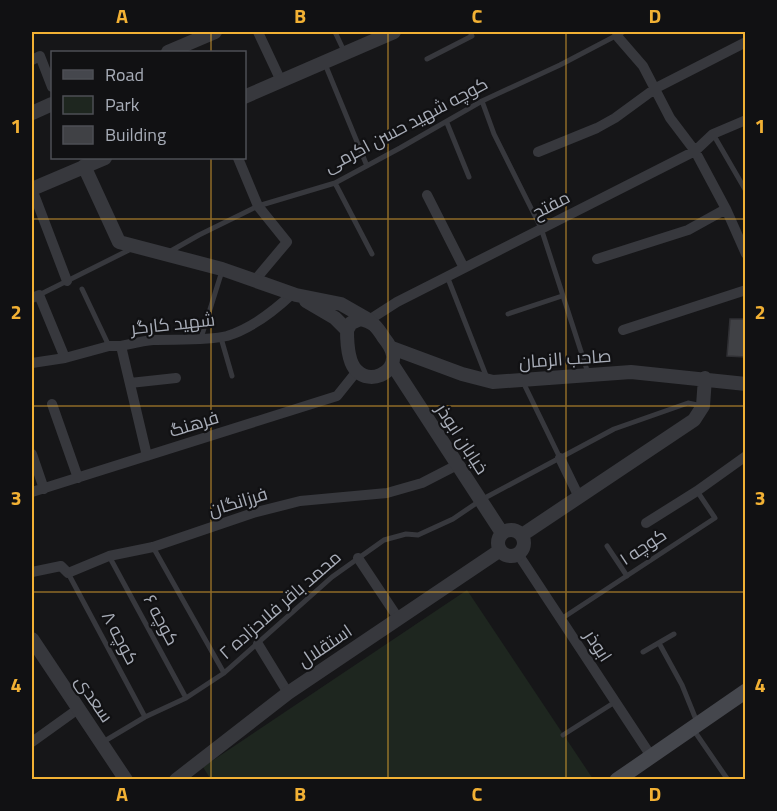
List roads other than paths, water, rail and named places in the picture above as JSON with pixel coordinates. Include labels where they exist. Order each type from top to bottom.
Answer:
[{"type":"main road","points":[[617,780],[746,691]]},
{"type":"street","points":[[170,51],[215,32]]},
{"type":"street","points":[[258,32],[281,81]]},
{"type":"street","points":[[246,96],[394,32]]},
{"type":"street","points":[[620,34],[643,66],[670,118],[695,152],[726,209],[746,255]]},
{"type":"street","points":[[538,153],[597,128],[615,118],[656,88],[746,42]]},
{"type":"street","points":[[32,60],[40,56],[51,84]]},
{"type":"street","points":[[32,112],[51,104]]},
{"type":"street","name":"مفتح","points":[[369,320],[397,302],[464,267],[695,152],[713,134],[746,120]]},
{"type":"street","points":[[67,281],[32,189],[83,162],[100,159]]},
{"type":"street","points":[[238,159],[258,206],[287,242],[255,280]]},
{"type":"street","points":[[83,162],[119,242],[222,269],[294,294],[341,304],[369,320],[376,327],[392,348],[392,364],[383,375],[369,378],[357,371],[352,364],[346,330],[335,318],[294,294]]},
{"type":"street","points":[[427,195],[464,267]]},
{"type":"street","points":[[597,260],[688,230],[726,209]]},
{"type":"street","points":[[623,330],[746,290]]},
{"type":"street","name":"شهید کارگر","points":[[147,456],[121,346],[151,340],[180,341],[220,336],[252,324],[275,310],[294,294]]},
{"type":"street","points":[[35,296],[65,358]]},
{"type":"street","points":[[346,330],[351,323],[360,319],[369,320]]},
{"type":"street","points":[[32,363],[65,358],[109,346],[121,346]]},
{"type":"street","name":"صاحب الزمان","points":[[392,348],[488,381],[631,372],[746,384]]},
{"type":"street","name":"خیابان ابوذر","points":[[392,364],[502,533]]},
{"type":"street","name":"فرهنگ","points":[[32,492],[337,396],[357,371]]},
{"type":"street","points":[[130,383],[176,378]]},
{"type":"street","points":[[522,535],[694,420],[703,406],[705,378]]},
{"type":"street","points":[[52,404],[78,478]]},
{"type":"street","points":[[32,454],[44,489]]},
{"type":"street","points":[[646,524],[746,456]]},
{"type":"street","points":[[560,458],[579,497]]},
{"type":"street","name":"فرزانگان","points":[[32,572],[61,566],[68,573],[110,556],[153,547],[253,513],[300,501],[387,493],[422,483],[457,465]]},
{"type":"street","points":[[517,530],[522,535],[525,545],[518,554],[513,557],[505,556],[499,550],[497,542],[502,533],[517,530]]},
{"type":"street","name":"استقلال","points":[[176,780],[288,693],[499,550]]},
{"type":"street","name":"ابوذر","points":[[518,554],[651,756]]},
{"type":"street","points":[[358,558],[398,618]]},
{"type":"street","points":[[258,644],[288,693]]},
{"type":"street","name":"سعدی","points":[[33,646],[126,780]]},
{"type":"street","points":[[32,742],[78,709]]},
{"type":"lane","points":[[335,32],[345,53]]},
{"type":"lane","points":[[427,59],[472,36],[470,32]]},
{"type":"lane","name":"کوچه شهید حسن اکرمی","points":[[167,253],[258,206],[335,183],[447,123],[482,101],[620,34]]},
{"type":"lane","points":[[324,62],[367,166]]},
{"type":"lane","points":[[482,101],[499,143],[541,228],[589,375]]},
{"type":"lane","points":[[447,123],[469,177]]},
{"type":"lane","points":[[713,134],[746,191]]},
{"type":"lane","points":[[335,183],[372,254]]},
{"type":"lane","points":[[35,296],[135,247]]},
{"type":"lane","points":[[201,338],[222,269]]},
{"type":"lane","points":[[447,276],[488,381]]},
{"type":"lane","points":[[82,289],[109,346]]},
{"type":"lane","points":[[508,314],[562,296]]},
{"type":"lane","points":[[220,336],[232,376]]},
{"type":"lane","points":[[522,380],[560,458]]},
{"type":"lane","name":"محمد باقر فلاحزاده ۲","points":[[101,743],[145,717],[186,698],[224,673],[332,577],[384,540],[406,534],[418,535],[453,519],[481,500],[614,429],[688,404],[703,406]]},
{"type":"lane","name":"کوچه ۱","points":[[561,619],[715,518],[697,491]]},
{"type":"lane","points":[[606,546],[627,576]]},
{"type":"lane","points":[[153,547],[224,673]]},
{"type":"lane","name":"کوچه ۶","points":[[110,556],[186,698]]},
{"type":"lane","name":"کوچه ۸","points":[[68,573],[145,717]]},
{"type":"lane","points":[[643,652],[674,634]]},
{"type":"lane","points":[[659,643],[682,685],[695,725],[728,780]]},
{"type":"lane","points":[[563,735],[615,702]]}]
